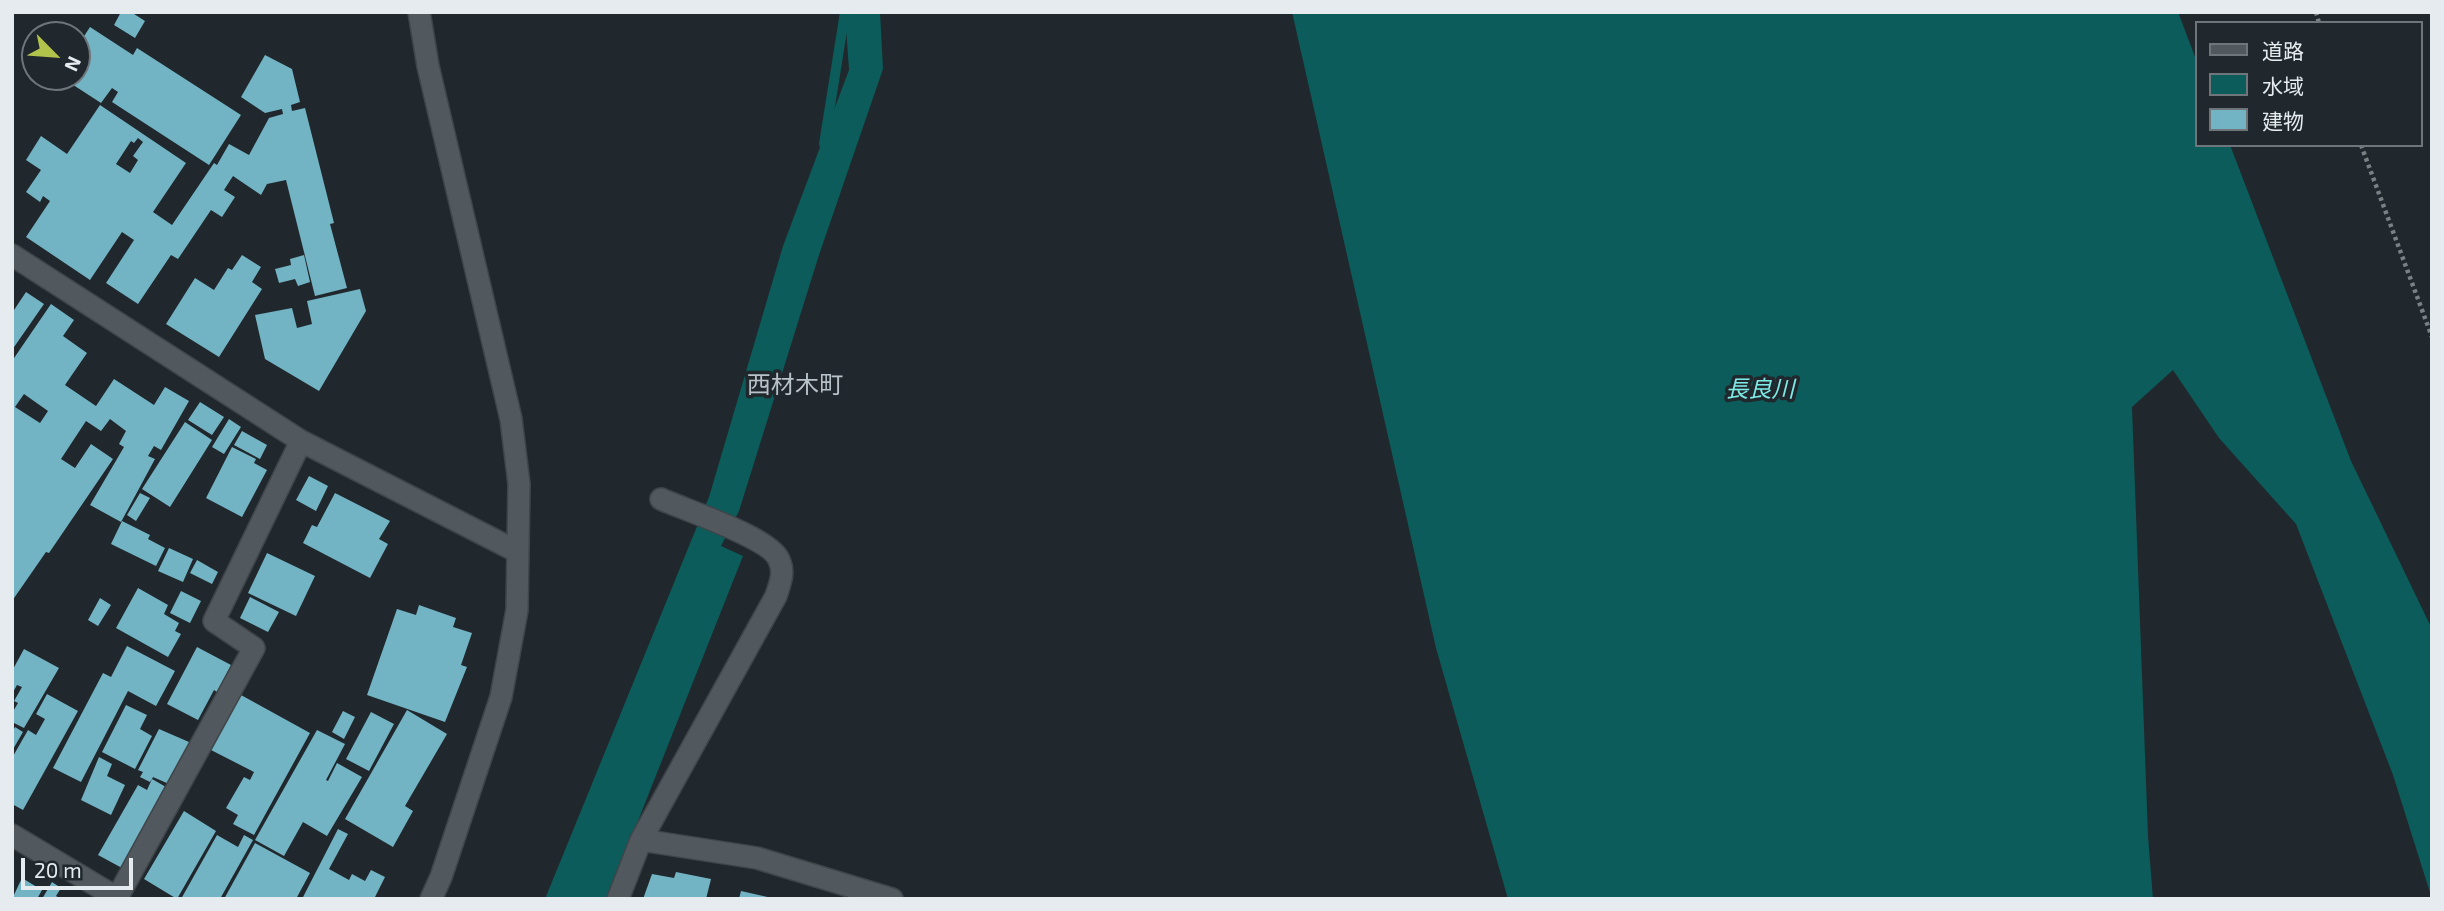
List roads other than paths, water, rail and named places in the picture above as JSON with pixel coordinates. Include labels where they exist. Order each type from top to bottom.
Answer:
[{"type":"street","points":[[419,12],[428,66],[511,419],[519,484],[517,610],[501,696],[450,851],[431,899]]},
{"type":"street","points":[[16,265],[301,441],[516,551]]},
{"type":"street","points":[[12,835],[118,898],[254,648],[214,621],[301,441]]},
{"type":"street","points":[[618,899],[641,840],[776,596],[783,573],[778,557],[764,544],[667,502]]},
{"type":"street","points":[[641,840],[757,858],[892,899]]},
{"type":"water","points":[[845,12],[880,12],[883,69],[819,255],[739,511],[721,546],[743,556],[607,899],[545,899],[709,497],[783,246],[849,70]]},
{"type":"water","name":"長良川","points":[[1292,12],[2178,12],[2196,59],[2196,147],[2231,147],[2351,461],[2432,629],[2432,899],[2393,775],[2296,524],[2219,438],[2173,370],[2132,407],[2148,836],[2153,899],[1508,899],[1436,648]]},
{"type":"waterway","points":[[824,144],[845,12]]},
{"type":"district","name":"西材木町","points":[[795,385]]}]
